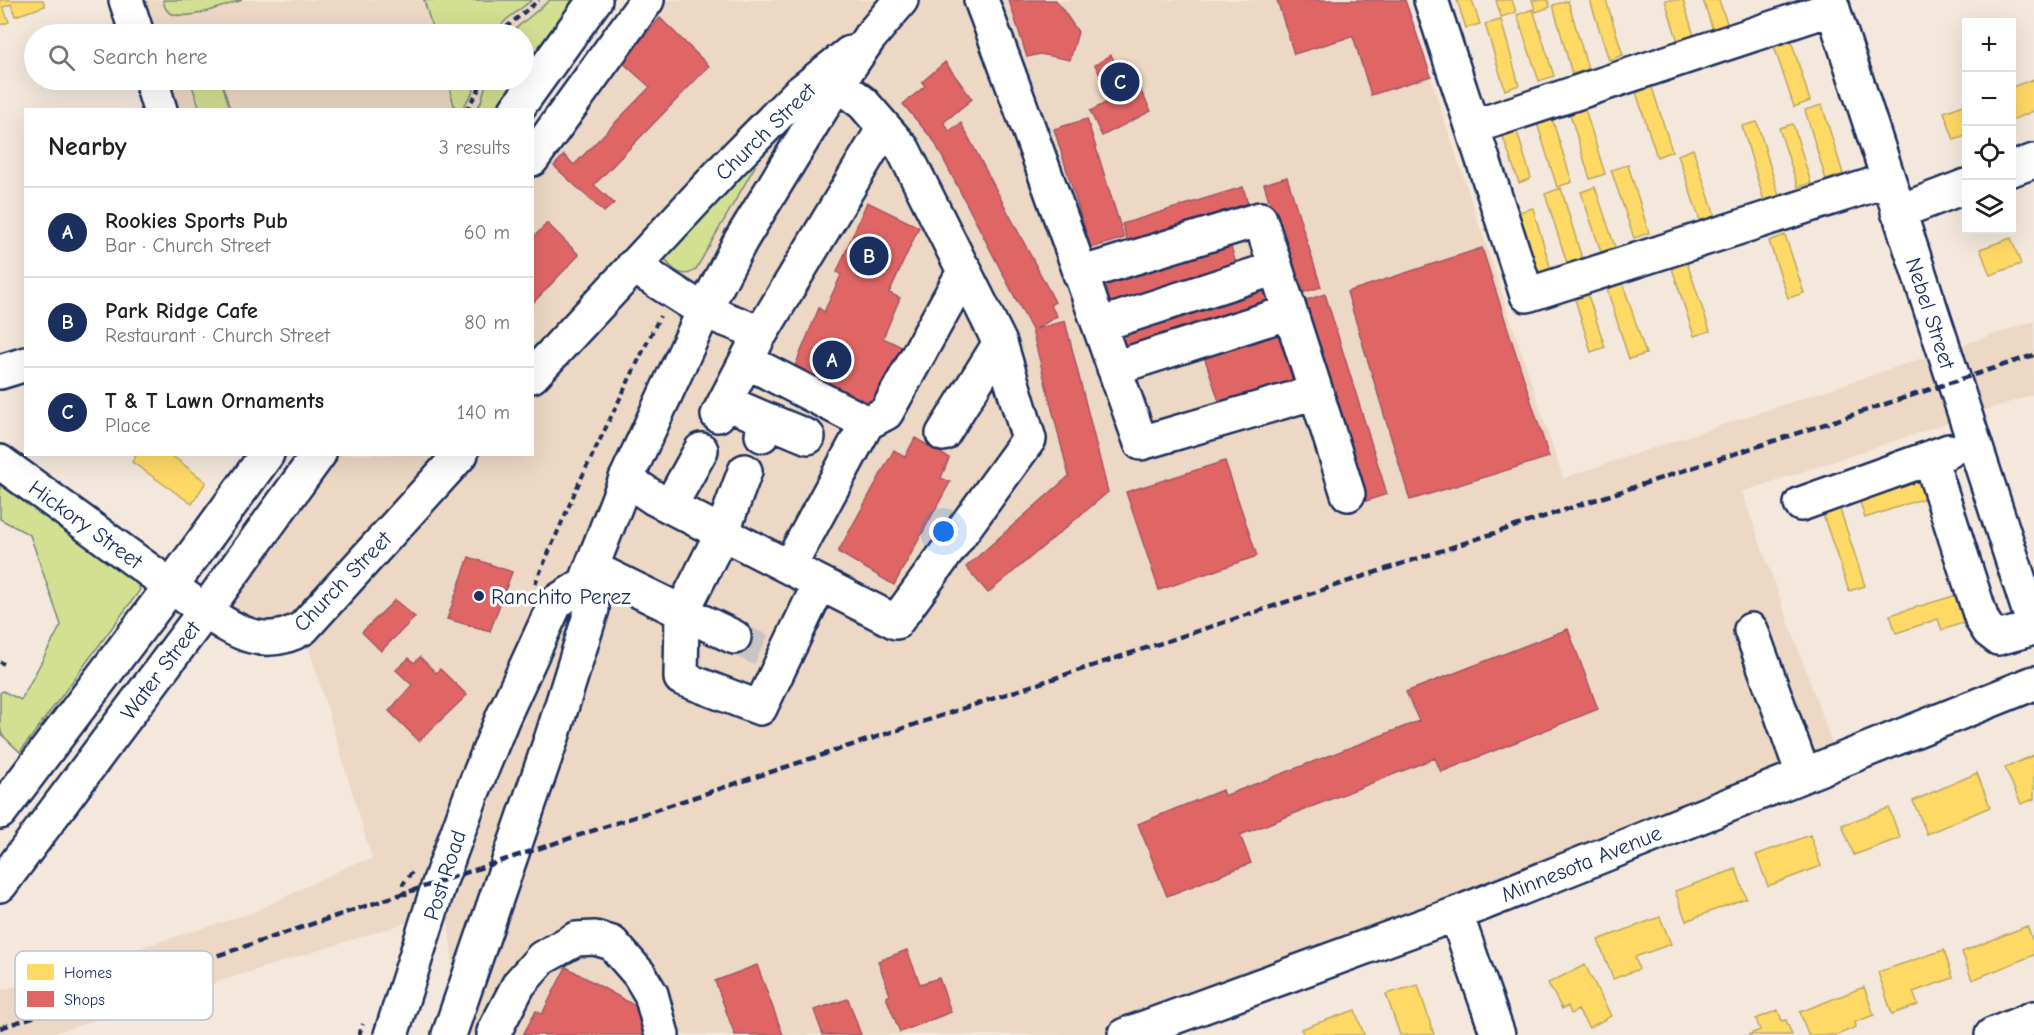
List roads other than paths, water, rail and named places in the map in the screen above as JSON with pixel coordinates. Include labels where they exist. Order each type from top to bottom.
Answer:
[{"type":"street","points":[[126,0],[134,24]]},
{"type":"street","points":[[534,85],[595,0]]},
{"type":"street","points":[[534,156],[648,0]]},
{"type":"street","name":"Church Street","points":[[534,374],[729,164],[797,96],[869,38],[901,0]]},
{"type":"street","points":[[981,0],[1017,94],[1141,443],[1316,392]]},
{"type":"street","points":[[1431,0],[1527,296],[1887,180]]},
{"type":"street","points":[[1473,127],[1832,4]]},
{"type":"street","name":"Nebel Street","points":[[1832,4],[1887,180],[2034,627]]},
{"type":"street","points":[[454,1024],[552,737],[592,609],[589,576],[626,479],[704,311],[741,240],[869,38]]},
{"type":"street","points":[[626,479],[670,506],[896,622],[1029,439],[1000,343],[903,149],[863,103],[838,84]]},
{"type":"street","points":[[154,90],[159,108]]},
{"type":"street","points":[[517,108],[530,90]]},
{"type":"street","points":[[808,437],[764,428],[721,408],[761,333],[885,128]]},
{"type":"street","points":[[2016,168],[2034,161]]},
{"type":"street","points":[[1898,212],[1962,188]]},
{"type":"street","points":[[1080,274],[1260,219],[1348,495]]},
{"type":"street","points":[[633,266],[704,311],[761,333]]},
{"type":"street","points":[[1099,325],[1276,268]]},
{"type":"street","points":[[789,567],[867,423],[886,413],[965,270]]},
{"type":"street","points":[[1114,368],[1290,312]]},
{"type":"street","points":[[944,434],[1000,343]]},
{"type":"street","points":[[746,361],[867,423]]},
{"type":"street","points":[[0,372],[24,365]]},
{"type":"street","points":[[1801,504],[1973,442]]},
{"type":"street","points":[[670,506],[701,450]]},
{"type":"street","name":"Water Street","points":[[0,812],[171,586],[266,456]]},
{"type":"street","name":"Water Street","points":[[0,885],[318,456]]},
{"type":"street","name":"Church Street","points":[[171,586],[234,630],[257,638],[285,636],[303,628],[459,456]]},
{"type":"street","points":[[1930,458],[1982,620],[1989,631],[1998,638],[2034,627]]},
{"type":"street","name":"Hickory Street","points":[[0,462],[171,586]]},
{"type":"street","points":[[745,471],[722,533],[682,612],[681,678],[760,708],[759,649],[820,583]]},
{"type":"street","points":[[589,576],[682,612],[759,649]]},
{"type":"street","name":"Post Road","points":[[391,1035],[440,881],[503,717],[556,602],[589,576]]},
{"type":"street","points":[[1751,630],[1803,774]]},
{"type":"street","name":"Minnesota Avenue","points":[[1125,1035],[1456,914],[2034,682]]},
{"type":"street","points":[[1456,914],[1498,1035]]},
{"type":"street","points":[[494,1035],[519,984],[542,958],[576,939],[595,938],[612,943],[639,974],[651,994],[663,1035]]},
{"type":"street","points":[[1992,1035],[2034,1018]]},
{"type":"tunnel","points":[[734,637],[761,650]]},
{"type":"railway","points":[[213,957],[2034,355]]},
{"type":"railway","points":[[0,1028],[24,1020]]},
{"type":"place","name":"T & T Lawn Ornaments","points":[[1120,82]]},
{"type":"place","name":"Park Ridge Cafe","points":[[869,256]]},
{"type":"place","name":"Rookies Sports Pub","points":[[832,360]]},
{"type":"place","name":"Ranchito Perez","points":[[479,596]]}]
